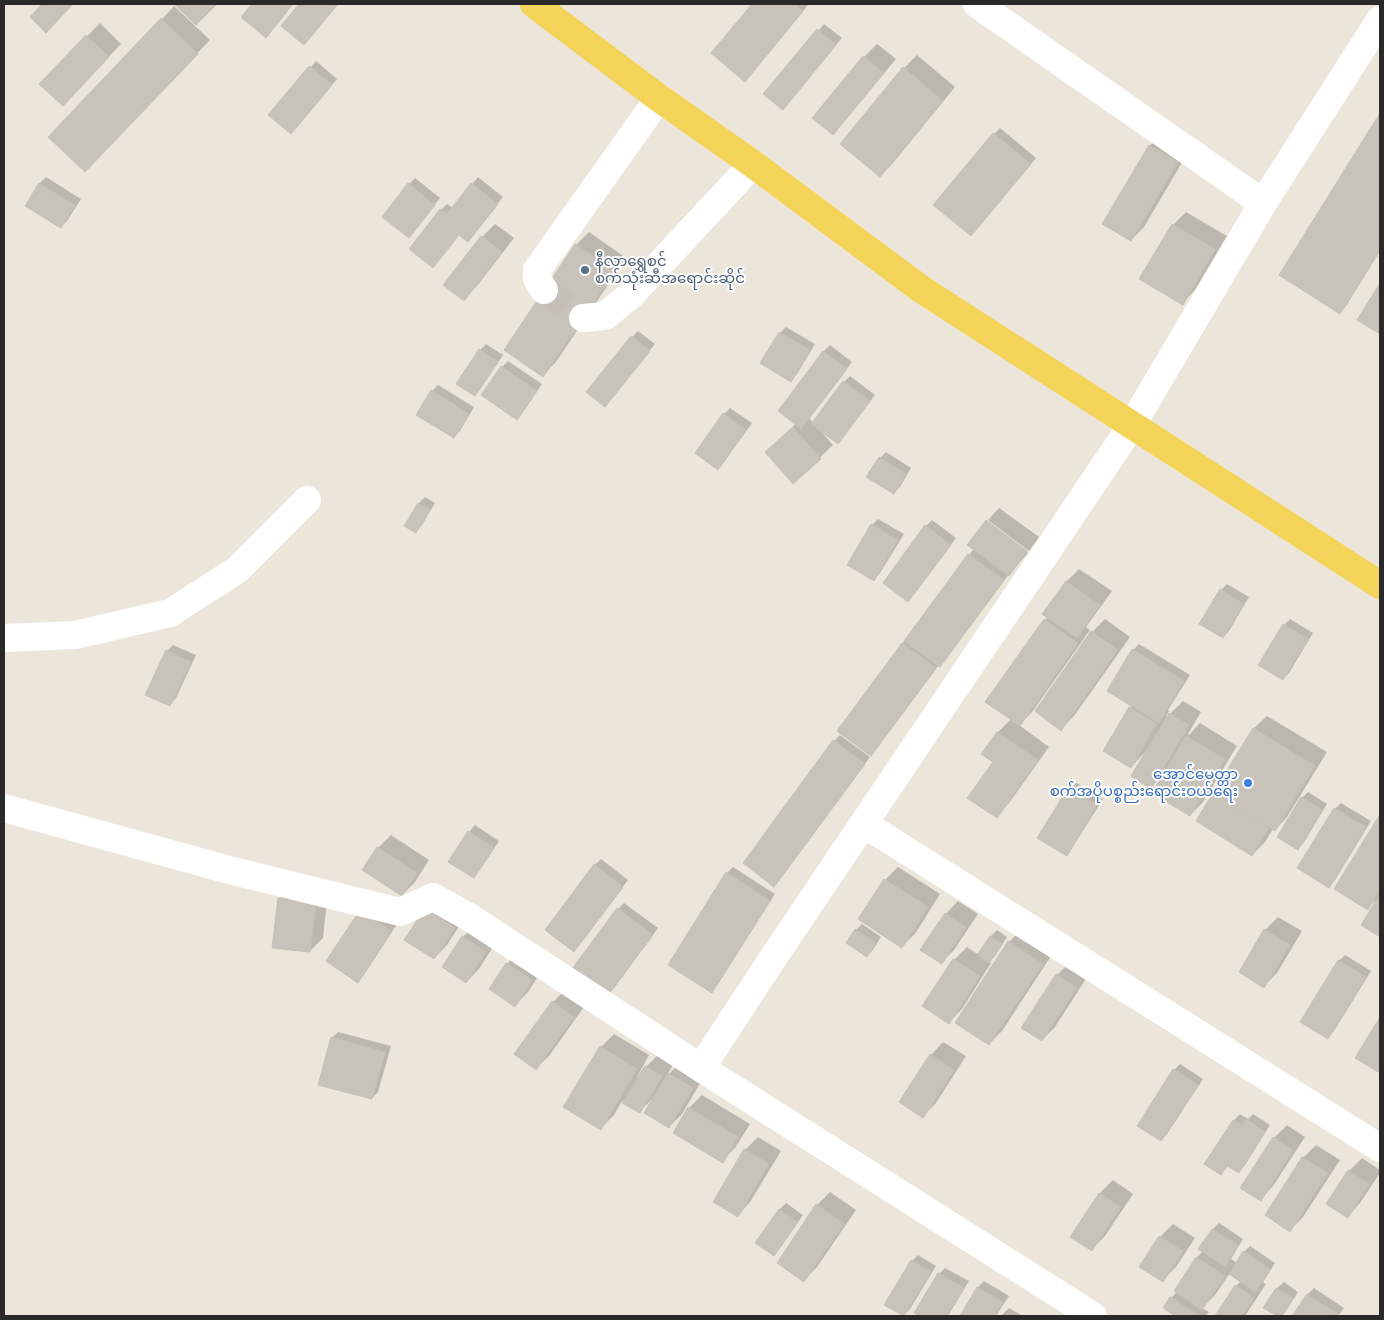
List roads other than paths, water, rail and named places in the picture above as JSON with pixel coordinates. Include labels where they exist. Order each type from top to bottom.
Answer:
[{"type":"main road","points":[[534,4],[659,98],[753,164],[921,289],[1380,584]]},
{"type":"street","points":[[977,4],[1263,203]]},
{"type":"street","points":[[701,1068],[1132,425],[1263,203],[1380,20]]},
{"type":"street","points":[[544,290],[537,279],[537,270],[659,98]]},
{"type":"street","points":[[583,318],[605,316],[631,295],[753,164]]},
{"type":"street","points":[[4,638],[75,635],[170,613],[237,570],[307,500]]},
{"type":"street","points":[[4,808],[229,870],[400,912],[434,897],[469,917],[701,1068],[1094,1316]]},
{"type":"street","points":[[864,824],[1380,1148]]},
{"type":"tunnel","points":[[544,290],[583,318]]},
{"type":"place","name":"နီလာရွှေစင် စက်သုံးဆီအရောင်းဆိုင်","points":[[585,270]]},
{"type":"place","name":"အောင်မေတ္တာ စက်အပိုပစ္စည်းရောင်းဝယ်ရေး","points":[[1248,783]]}]
